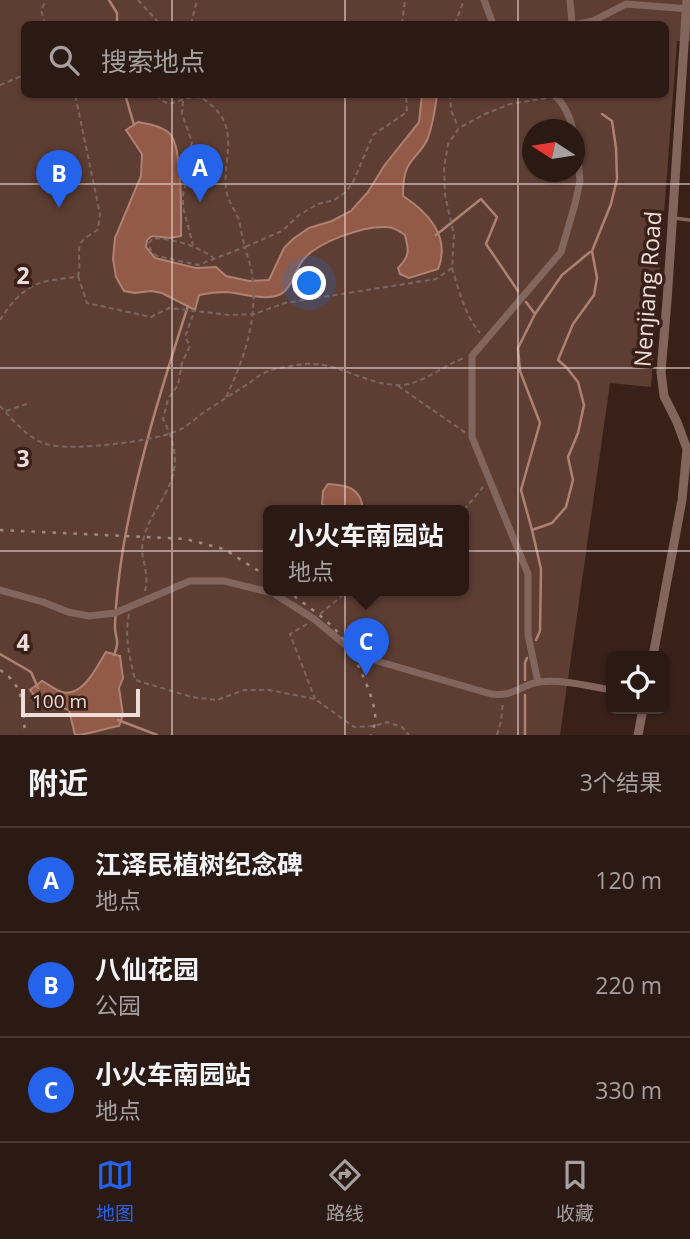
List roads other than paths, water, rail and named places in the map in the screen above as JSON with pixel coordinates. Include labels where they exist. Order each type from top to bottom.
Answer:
[{"type":"street","points":[[484,0],[492,21]]},
{"type":"street","points":[[570,0],[572,21]]},
{"type":"street","points":[[593,21],[626,4],[688,6]]},
{"type":"street","name":"Nenjiang Road","points":[[654,651],[682,500],[687,449],[664,396],[661,372],[685,89],[688,6]]},
{"type":"street","points":[[558,98],[571,119]]},
{"type":"street","points":[[538,682],[528,635],[528,574],[472,437],[472,356],[561,252],[580,182]]},
{"type":"street","points":[[0,590],[89,616],[115,613],[190,581],[224,581],[263,591]]},
{"type":"street","points":[[278,596],[348,647],[377,661],[491,694],[504,695],[538,682],[570,683],[606,689]]},
{"type":"street","points":[[638,735],[642,714]]},
{"type":"lane","points":[[672,218],[690,220]]},
{"type":"waterway","points":[[109,0],[117,13],[117,21]]},
{"type":"waterway","points":[[126,98],[134,125]]},
{"type":"waterway","points":[[532,530],[552,523],[566,507],[573,480],[568,457],[578,433],[584,405],[578,382],[558,360],[573,324],[594,295],[597,278],[592,251],[611,204],[617,179],[612,121],[602,114]]},
{"type":"waterway","points":[[436,235],[481,199],[497,217],[486,244],[518,291]]},
{"type":"waterway","points":[[535,314],[562,275],[590,252]]},
{"type":"waterway","points":[[526,302],[535,314],[518,348],[520,371],[540,423],[521,490],[541,569],[540,631],[536,640]]},
{"type":"waterway","points":[[114,655],[117,645],[115,624],[118,587],[135,487],[188,306]]},
{"type":"waterway","points":[[0,654],[31,672],[38,688]]},
{"type":"waterway","points":[[525,680],[527,658]]},
{"type":"waterway","points":[[525,695],[525,735]]},
{"type":"waterway","points":[[118,720],[157,735]]},
{"type":"railway","points":[[0,530],[186,539],[224,549],[263,574]]},
{"type":"railway","points":[[294,596],[328,622],[351,652],[362,673],[373,705],[375,719],[371,735]]},
{"type":"railway","points":[[0,670],[18,690],[23,707],[25,735]]},
{"type":"place","name":"江泽民植树纪念碑","points":[[200,202]]},
{"type":"place","name":"八仙花园","points":[[59,208]]},
{"type":"place","name":"小火车南园站","points":[[366,676]]}]
